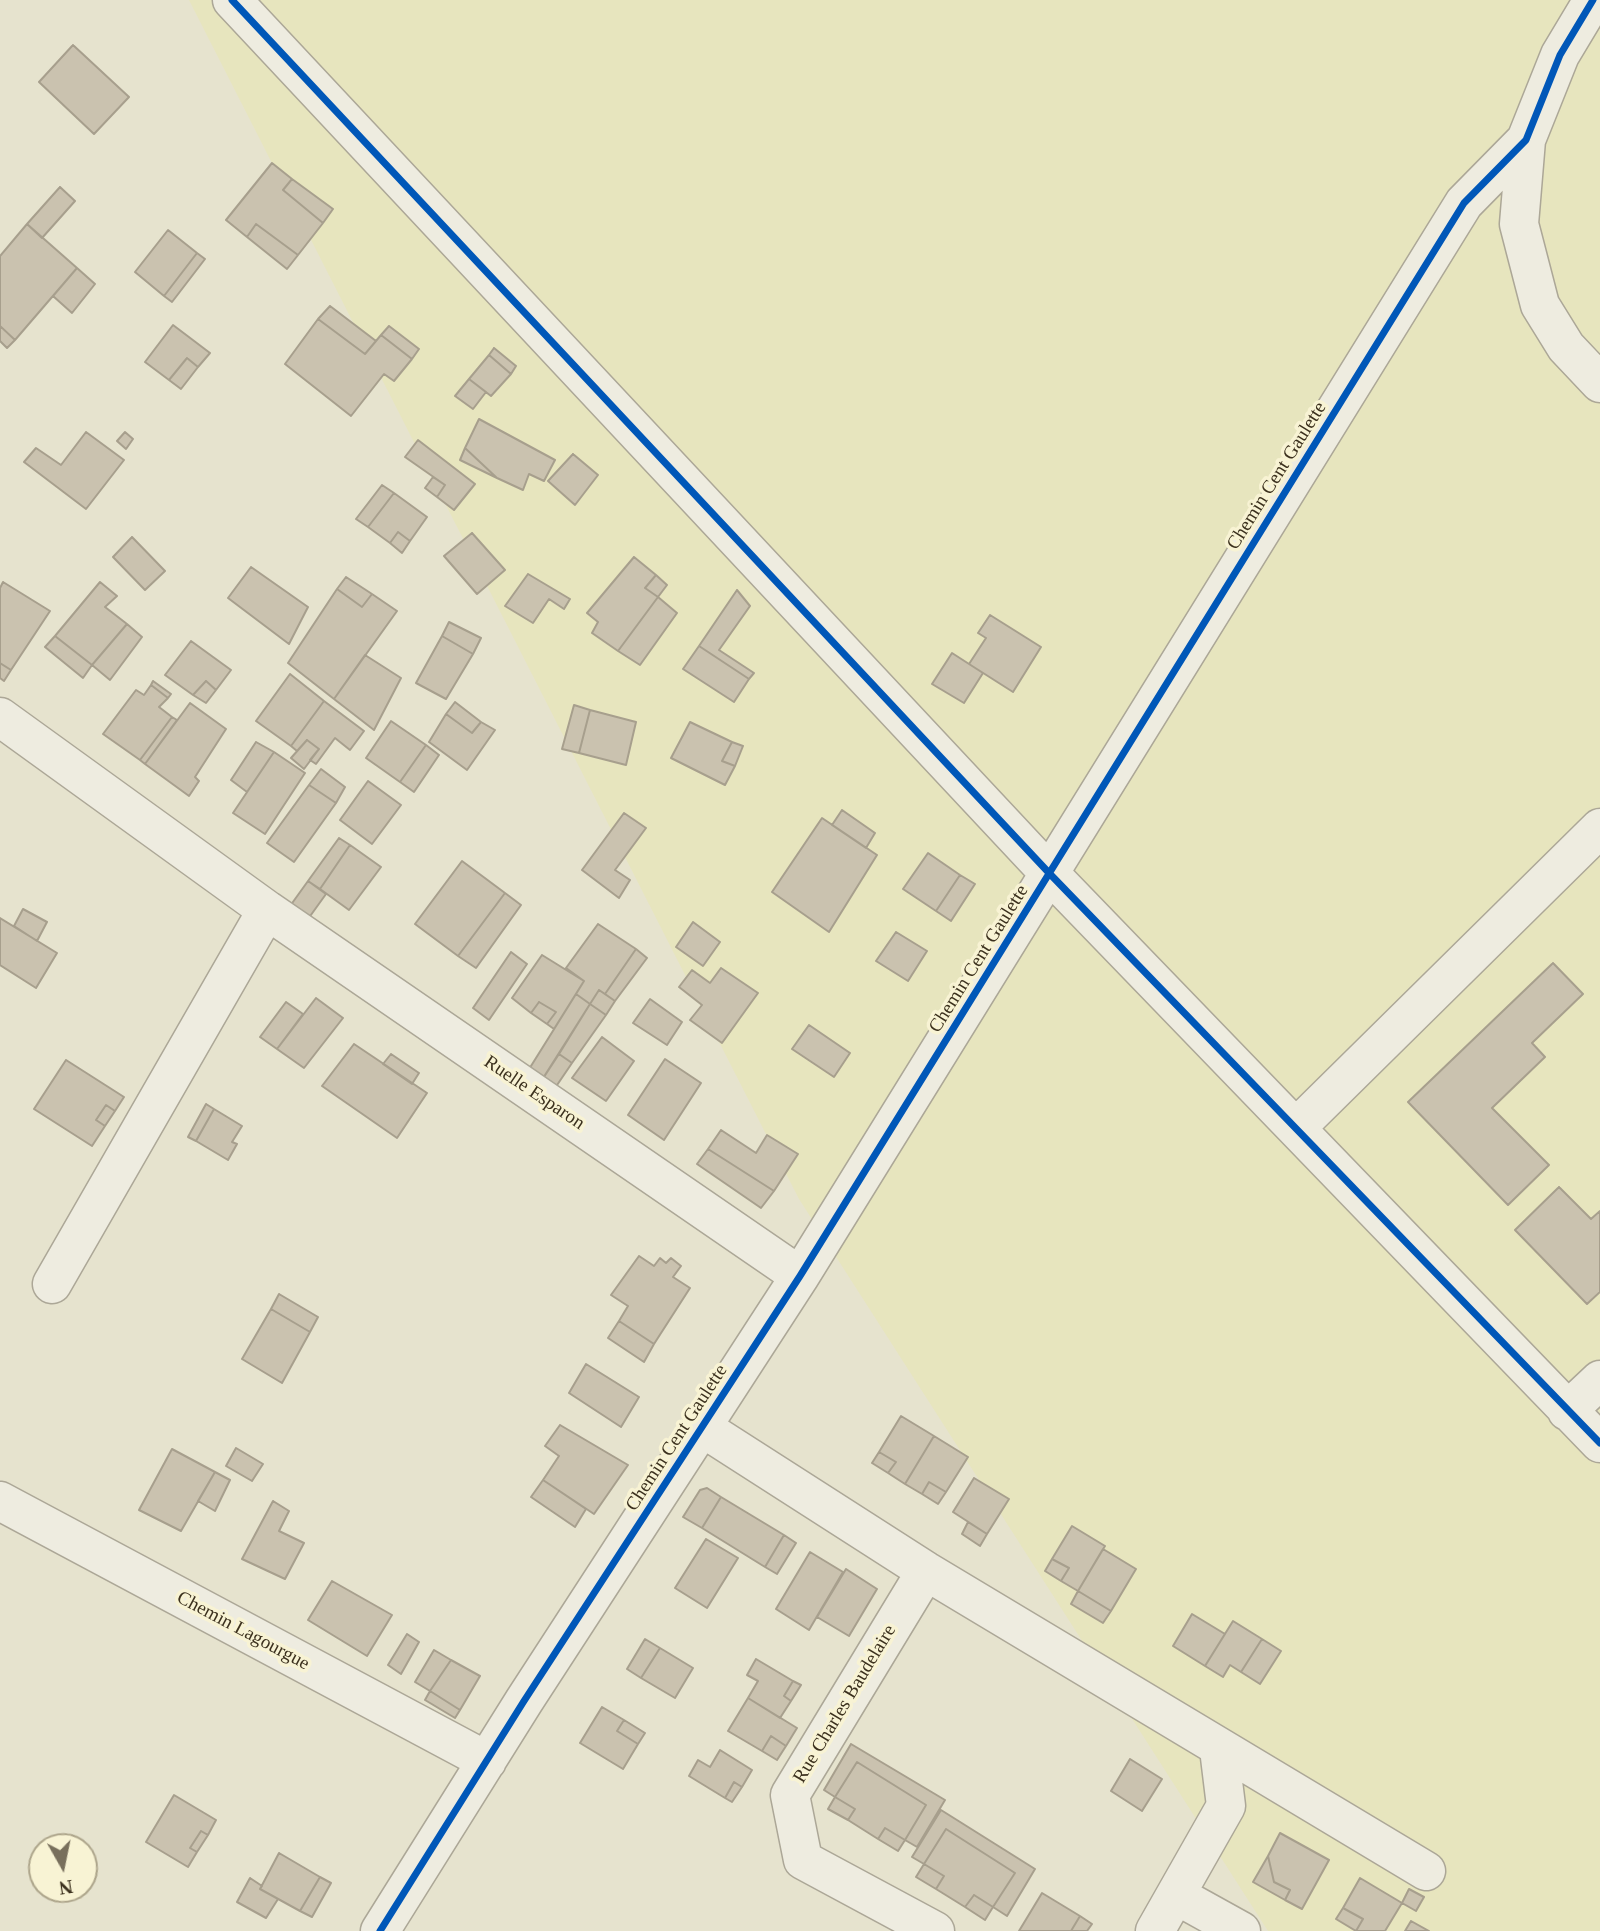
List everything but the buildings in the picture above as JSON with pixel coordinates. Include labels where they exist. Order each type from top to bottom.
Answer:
[{"type":"street","points":[[232,0],[1050,874],[1600,1443]]},
{"type":"street","name":"Chemin Cent Gaulette","points":[[380,1931],[800,1276],[1464,203],[1526,140],[1560,55],[1593,0]]},
{"type":"street","points":[[1526,140],[1519,224],[1540,305],[1566,347],[1600,383]]},
{"type":"street","name":"Ruelle Esparon","points":[[0,717],[267,910],[800,1276]]},
{"type":"street","points":[[1297,1127],[1600,828]]},
{"type":"street","points":[[52,1284],[267,910]]},
{"type":"street","points":[[1567,1411],[1600,1380]]},
{"type":"street","points":[[703,1428],[926,1571],[1426,1871]]},
{"type":"street","name":"Chemin Lagourgue","points":[[0,1501],[487,1761]]},
{"type":"street","name":"Rue Charles Baudelaire","points":[[926,1571],[790,1795],[803,1860],[935,1931]]},
{"type":"street","points":[[1155,1931],[1226,1806],[1219,1749]]},
{"type":"street","points":[[1175,1895],[1241,1931]]},
{"type":"shaded area","points":[[189,0],[1600,0],[1600,1931],[1268,1931],[799,1199]]},
{"type":"cycle path","points":[[232,0],[1050,874],[1600,1443]]},
{"type":"cycle path","points":[[380,1931],[524,1701],[800,1276],[1464,203],[1526,140],[1560,55],[1593,0]]}]
